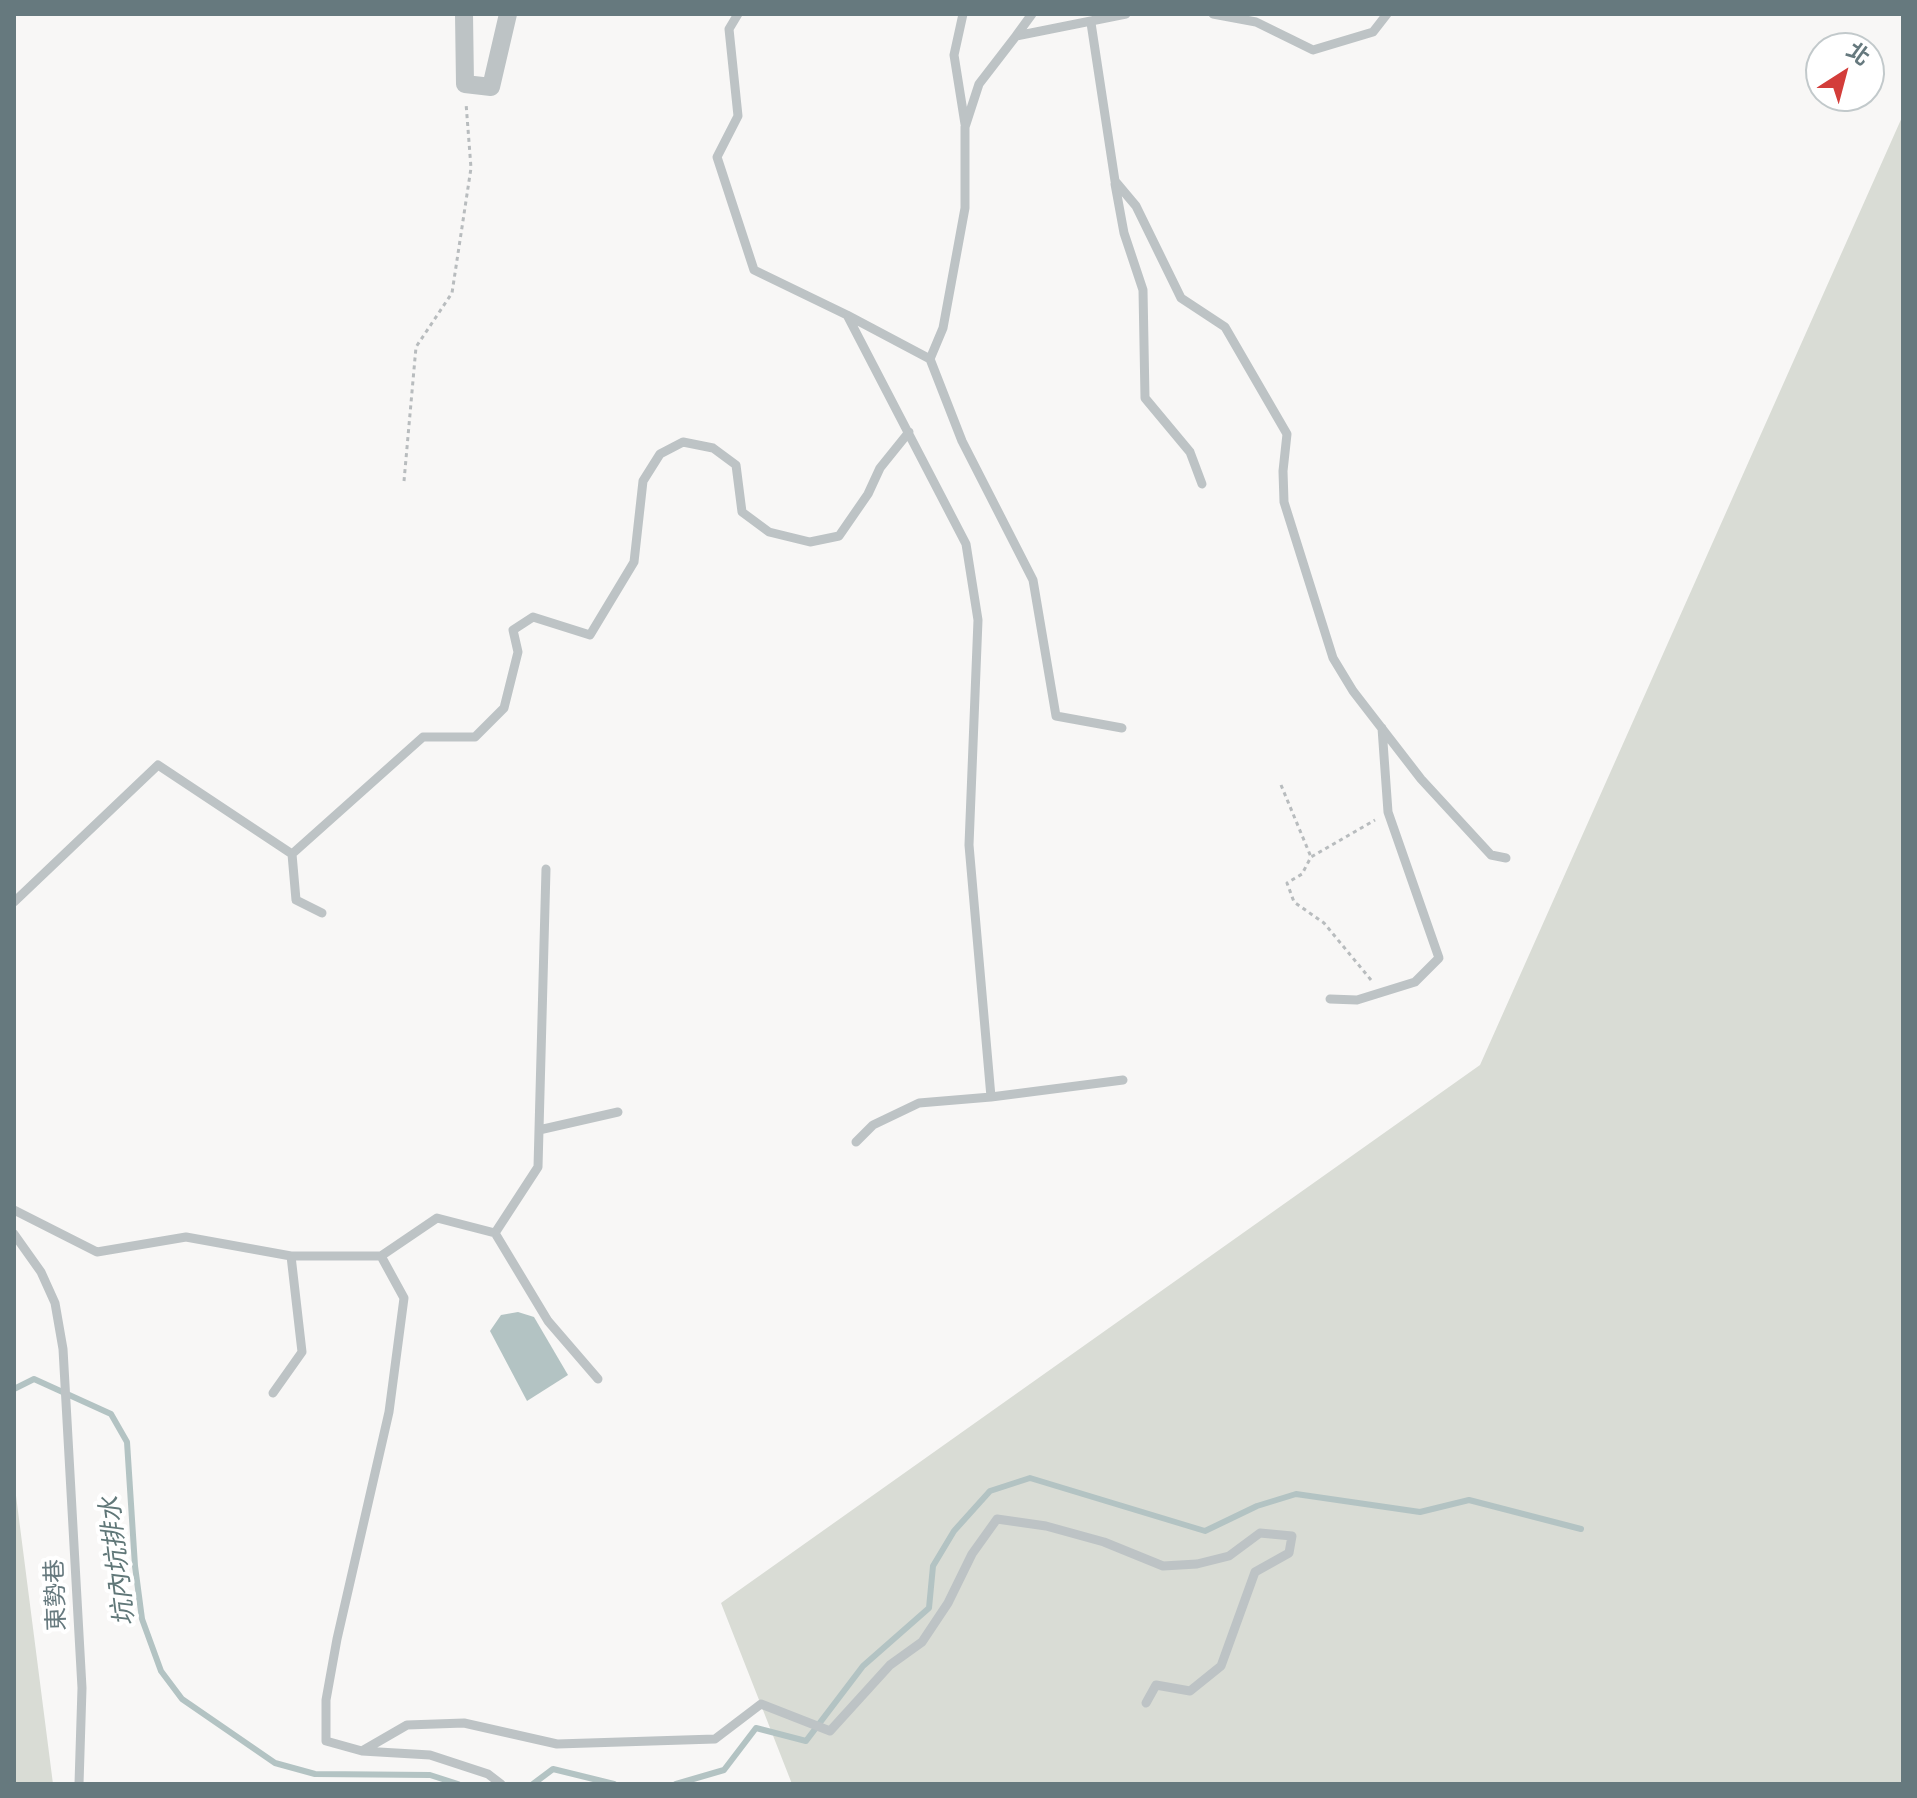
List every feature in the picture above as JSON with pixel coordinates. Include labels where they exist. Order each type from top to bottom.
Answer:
[{"type":"street","points":[[464,14],[465,84],[491,87],[508,14]]},
{"type":"lane","points":[[738,14],[729,29],[738,116],[717,157],[754,270],[930,359],[962,441],[1033,580],[1056,716],[1122,728]]},
{"type":"lane","points":[[930,359],[943,328],[965,208],[965,127],[954,55],[963,14]]},
{"type":"lane","points":[[965,127],[979,84],[1032,14]]},
{"type":"lane","points":[[1016,36],[1126,14]]},
{"type":"lane","points":[[1213,14],[1256,22],[1313,50],[1373,32],[1387,14]]},
{"type":"lane","points":[[1091,23],[1124,233],[1143,290],[1145,398],[1190,452],[1202,484]]},
{"type":"lane","points":[[1115,181],[1136,206],[1181,298],[1225,327],[1287,434],[1284,502],[1312,600],[1333,658],[1421,779],[1491,855],[1506,858]]},
{"type":"lane","points":[[847,315],[966,544],[978,620],[969,845],[991,1097]]},
{"type":"lane","points":[[292,854],[423,737],[475,737],[504,708],[518,652],[513,630],[533,617],[590,635],[634,562],[643,481],[660,454],[683,442],[713,448],[736,465],[742,512],[769,532],[810,542],[839,536],[880,468],[909,432]]},
{"type":"lane","points":[[1330,999],[1357,1000],[1415,982],[1439,958],[1388,812],[1382,728]]},
{"type":"lane","points":[[14,902],[158,765],[292,854]]},
{"type":"lane","points":[[292,854],[296,900],[322,913]]},
{"type":"lane","points":[[495,1233],[538,1167],[546,869]]},
{"type":"lane","points":[[856,1142],[873,1125],[919,1103],[1123,1080]]},
{"type":"lane","points":[[539,1130],[618,1112]]},
{"type":"lane","points":[[14,1210],[97,1252],[186,1237],[291,1256],[381,1256],[437,1218],[495,1233],[548,1321],[598,1379]]},
{"type":"lane","name":"東勢巷","points":[[14,1234],[46,1282],[55,1303],[63,1349],[82,1688],[79,1784]]},
{"type":"lane","points":[[273,1393],[302,1352],[291,1256]]},
{"type":"lane","points":[[381,1256],[404,1298],[389,1412],[326,1700],[326,1741],[362,1751],[430,1755],[488,1774],[501,1784]]},
{"type":"lane","points":[[362,1751],[407,1725],[464,1723],[557,1744],[715,1739],[761,1704],[830,1731],[890,1665],[922,1642],[948,1603],[972,1554],[997,1519],[1075,1534],[1163,1566],[1197,1564],[1229,1556],[1260,1533],[1292,1536],[1289,1553],[1255,1572],[1221,1666],[1190,1691],[1156,1685],[1146,1703]]},
{"type":"path","points":[[404,481],[416,347],[452,293],[471,168],[465,84]]},
{"type":"path","points":[[1281,785],[1311,857]]},
{"type":"path","points":[[1381,994],[1324,923],[1294,902],[1287,883],[1302,874],[1311,857],[1388,812]]},
{"type":"shaded area","points":[[1903,115],[1903,1784],[792,1784],[721,1603],[1480,1065]]},
{"type":"shaded area","points":[[518,1312],[534,1317],[568,1375],[527,1401],[490,1331],[501,1315]]},
{"type":"shaded area","points":[[14,1480],[53,1784],[14,1784]]},
{"type":"waterway","name":"坑內坑排水","points":[[14,1389],[34,1379],[111,1414],[127,1442],[135,1566],[142,1619],[161,1671],[182,1699],[275,1763],[315,1774],[430,1775],[458,1784]]},
{"type":"waterway","points":[[676,1784],[724,1770],[756,1728],[806,1741],[863,1666],[929,1608],[933,1566],[954,1531],[990,1491],[1030,1478],[1205,1531],[1257,1506],[1296,1494],[1420,1512],[1469,1500],[1581,1529]]},
{"type":"waterway","points":[[533,1784],[553,1769],[614,1784]]}]
